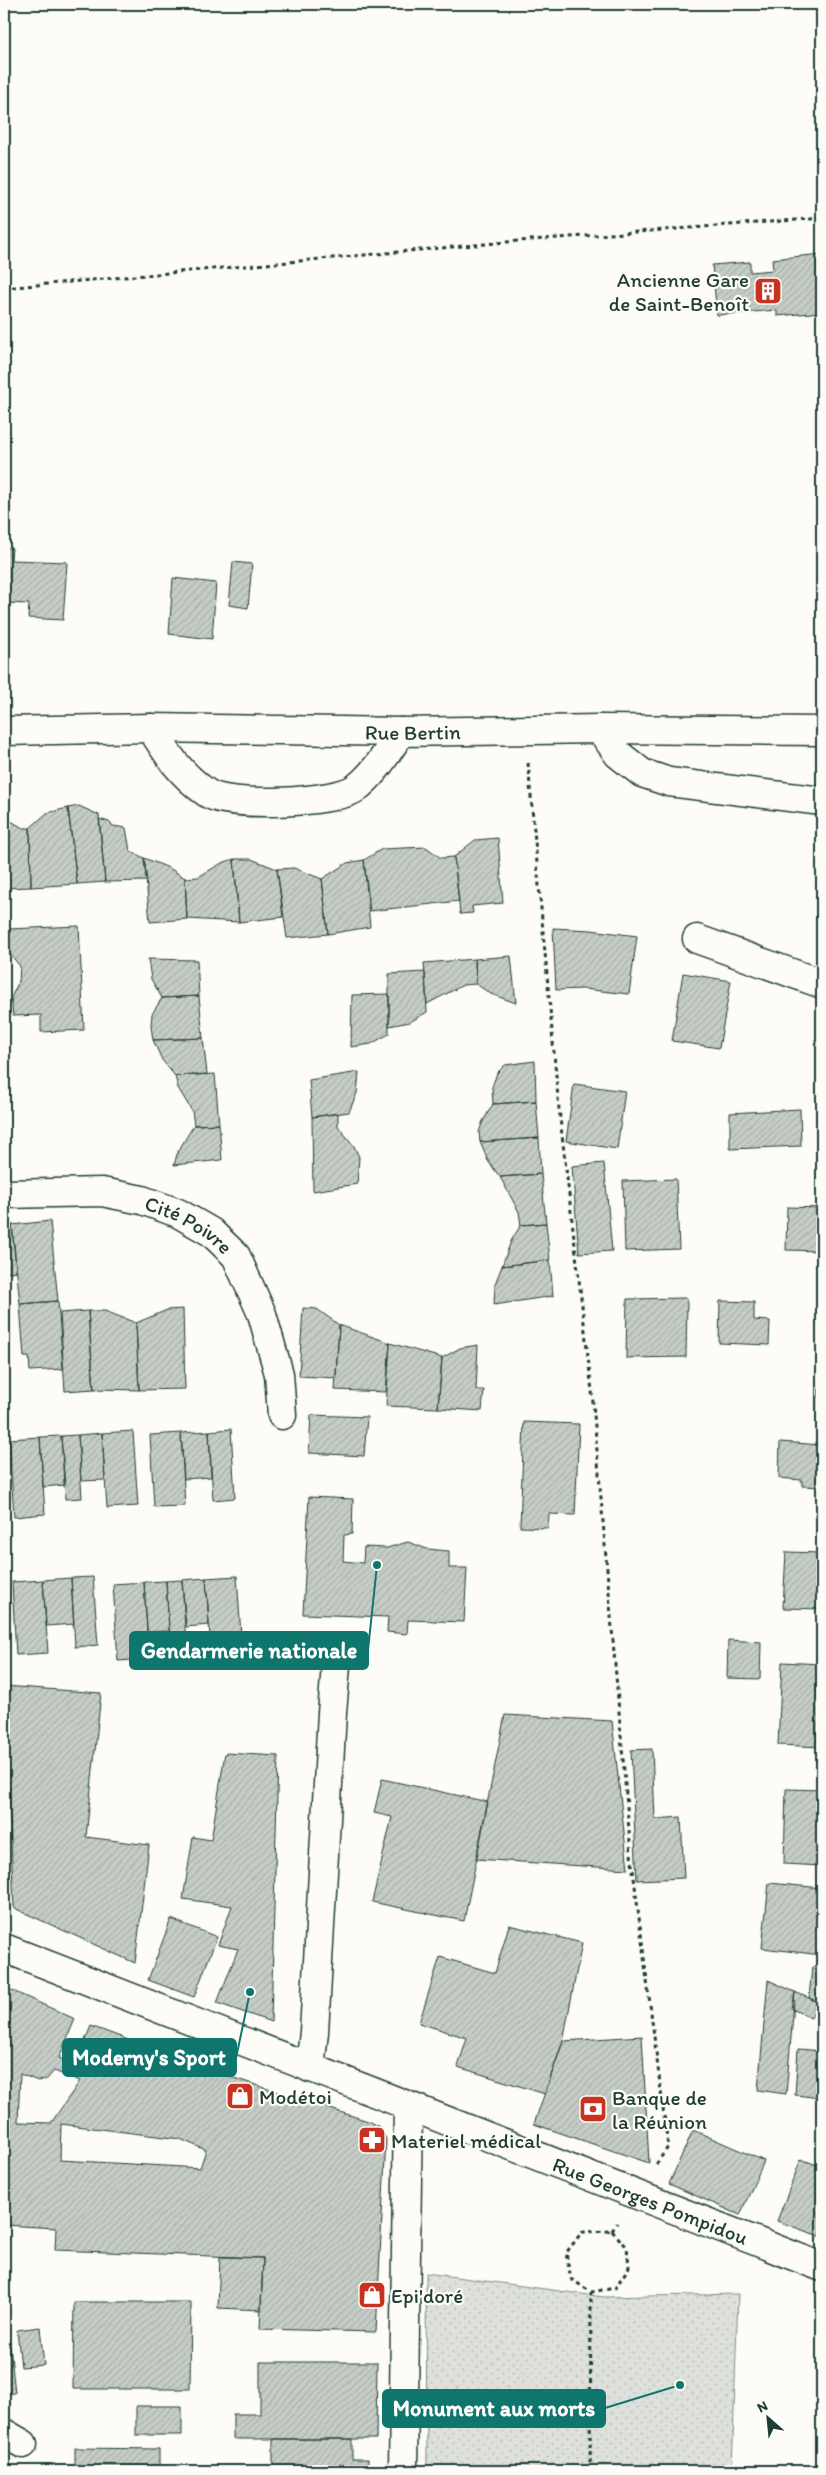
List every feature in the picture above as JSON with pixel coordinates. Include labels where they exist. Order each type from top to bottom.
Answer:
[{"type":"street","name":"Rue Bertin","points":[[4,732],[151,728],[401,732],[600,729],[822,732]]},
{"type":"street","points":[[151,728],[174,765],[209,794],[247,802],[317,800],[355,789],[380,763],[401,732]]},
{"type":"street","points":[[600,729],[618,754],[642,773],[668,782],[822,801]]},
{"type":"street","points":[[697,939],[822,984]]},
{"type":"street","name":"Cité Poivre","points":[[4,1194],[102,1192],[142,1200],[178,1213],[211,1232],[236,1256],[262,1314],[279,1374],[282,1415]]},
{"type":"street","points":[[310,2068],[314,2032],[337,1654]]},
{"type":"street","name":"Rue Georges Pompidou","points":[[4,1948],[822,2267]]},
{"type":"street","points":[[403,2471],[408,2106]]},
{"type":"path","points":[[4,288],[518,240],[822,218]]},
{"type":"path","points":[[525,730],[559,1109],[592,1391],[631,1854],[668,2147],[612,2231]]},
{"type":"path","points":[[612,2231],[627,2247],[629,2268],[616,2288],[591,2292],[571,2279],[566,2253],[582,2232],[612,2231]]},
{"type":"path","points":[[590,2471],[591,2292]]},
{"type":"shaded area","points":[[426,2273],[604,2297],[738,2294],[732,2471],[427,2471]]},
{"type":"building","name":"Ancienne Gare de Saint-Benoît","points":[[822,254],[822,312],[777,316],[777,310],[717,315],[712,265],[750,262],[750,272],[773,270],[772,259]]},
{"type":"building","points":[[4,548],[12,548],[11,560],[67,562],[63,620],[28,618],[29,604],[4,603]]},
{"type":"building","points":[[233,562],[252,564],[248,608],[229,605]]},
{"type":"building","points":[[173,578],[216,583],[212,639],[169,634]]},
{"type":"building","points":[[79,806],[99,815],[105,882],[77,884],[68,808]]},
{"type":"building","points":[[68,808],[77,884],[31,887],[30,828],[47,813]]},
{"type":"building","points":[[4,817],[23,828],[30,828],[31,887],[4,888]]},
{"type":"building","points":[[99,819],[109,822],[113,826],[126,828],[130,851],[144,858],[147,881],[105,882]]},
{"type":"building","points":[[498,838],[503,903],[472,906],[473,913],[460,914],[454,857],[475,840]]},
{"type":"building","points":[[426,847],[441,858],[454,857],[459,901],[370,911],[364,860],[382,849]]},
{"type":"building","points":[[144,858],[169,868],[185,878],[187,919],[150,922]]},
{"type":"building","points":[[234,859],[251,859],[277,869],[283,917],[239,922]]},
{"type":"building","points":[[234,859],[239,922],[187,919],[185,878],[198,877],[222,863]]},
{"type":"building","points":[[364,860],[370,927],[328,934],[322,879],[347,863]]},
{"type":"building","points":[[294,868],[322,879],[328,934],[287,938],[277,869]]},
{"type":"building","points":[[79,926],[84,1030],[41,1032],[41,1015],[13,1016],[11,998],[19,981],[20,966],[9,953],[9,929]]},
{"type":"building","points":[[553,928],[591,930],[637,936],[629,994],[583,989],[556,990]]},
{"type":"building","points":[[511,956],[516,1003],[491,994],[476,984],[475,959]]},
{"type":"building","points":[[148,959],[197,960],[199,996],[162,998],[151,979]]},
{"type":"building","points":[[475,959],[476,984],[463,985],[427,1004],[424,963]]},
{"type":"building","points":[[425,972],[427,1012],[410,1022],[389,1026],[389,974]]},
{"type":"building","points":[[683,973],[731,981],[719,1048],[672,1041]]},
{"type":"building","points":[[389,994],[389,1034],[371,1044],[351,1047],[352,995]]},
{"type":"building","points":[[199,996],[203,1038],[153,1040],[152,1014],[162,998]]},
{"type":"building","points":[[203,1038],[207,1074],[175,1076],[162,1060],[153,1040]]},
{"type":"building","points":[[535,1061],[536,1101],[493,1104],[492,1087],[497,1073],[505,1065]]},
{"type":"building","points":[[359,1072],[357,1093],[349,1112],[312,1117],[309,1080]]},
{"type":"building","points":[[215,1074],[219,1124],[194,1125],[192,1111],[178,1088],[175,1076]]},
{"type":"building","points":[[574,1084],[625,1091],[617,1149],[566,1141]]},
{"type":"building","points":[[536,1101],[539,1138],[480,1142],[479,1132],[493,1104]]},
{"type":"building","points":[[800,1109],[801,1146],[730,1149],[730,1113]]},
{"type":"building","points":[[338,1113],[338,1126],[354,1146],[359,1157],[357,1184],[313,1191],[312,1117]]},
{"type":"building","points":[[219,1124],[222,1160],[174,1165],[178,1151],[194,1125]]},
{"type":"building","points":[[539,1138],[541,1174],[500,1177],[488,1161],[480,1142]]},
{"type":"building","points":[[604,1163],[612,1251],[579,1253],[572,1166]]},
{"type":"building","points":[[541,1174],[546,1223],[521,1225],[519,1212],[500,1177]]},
{"type":"building","points":[[676,1179],[679,1249],[625,1251],[623,1181]]},
{"type":"building","points":[[787,1207],[822,1208],[822,1251],[786,1250]]},
{"type":"building","points":[[50,1221],[58,1301],[20,1304],[12,1225]]},
{"type":"building","points":[[546,1223],[550,1260],[502,1266],[511,1241],[521,1225]]},
{"type":"building","points":[[4,1225],[12,1225],[16,1271],[4,1273]]},
{"type":"building","points":[[550,1260],[553,1296],[494,1305],[495,1284],[502,1266]]},
{"type":"building","points":[[687,1298],[686,1357],[626,1358],[627,1299]]},
{"type":"building","points":[[58,1301],[63,1369],[30,1371],[29,1357],[24,1357],[20,1304]]},
{"type":"building","points":[[720,1301],[754,1302],[754,1320],[770,1321],[769,1345],[719,1343]]},
{"type":"building","points":[[303,1308],[317,1309],[339,1325],[336,1378],[299,1376]]},
{"type":"building","points":[[183,1309],[185,1389],[139,1390],[136,1323],[167,1310]]},
{"type":"building","points":[[88,1311],[94,1389],[65,1391],[60,1313]]},
{"type":"building","points":[[88,1311],[105,1311],[136,1323],[139,1390],[94,1389]]},
{"type":"building","points":[[339,1325],[390,1343],[386,1392],[335,1390]]},
{"type":"building","points":[[390,1343],[442,1358],[438,1408],[386,1406]]},
{"type":"building","points":[[478,1345],[476,1390],[484,1390],[482,1411],[438,1408],[442,1358],[460,1348]]},
{"type":"building","points":[[819,1388],[822,1388],[822,1433],[818,1433]]},
{"type":"building","points":[[311,1415],[367,1417],[364,1456],[309,1453]]},
{"type":"building","points":[[524,1422],[579,1424],[575,1515],[549,1514],[548,1528],[520,1527]]},
{"type":"building","points":[[231,1429],[235,1498],[213,1500],[209,1431]]},
{"type":"building","points":[[133,1431],[138,1506],[107,1508],[102,1433]]},
{"type":"building","points":[[209,1431],[211,1477],[184,1479],[181,1433]]},
{"type":"building","points":[[102,1433],[105,1480],[81,1481],[78,1435]]},
{"type":"building","points":[[181,1433],[185,1506],[154,1507],[150,1435]]},
{"type":"building","points":[[78,1435],[82,1498],[65,1499],[61,1436]]},
{"type":"building","points":[[61,1436],[65,1485],[43,1487],[40,1437]]},
{"type":"building","points":[[40,1437],[45,1514],[14,1517],[9,1439]]},
{"type":"building","points":[[780,1442],[822,1445],[822,1487],[802,1486],[802,1480],[779,1478]]},
{"type":"building","points":[[309,1497],[353,1499],[352,1534],[344,1535],[343,1561],[363,1563],[364,1547],[387,1548],[408,1542],[427,1549],[449,1551],[449,1568],[467,1568],[464,1622],[408,1620],[407,1634],[387,1632],[388,1617],[303,1614]]},
{"type":"building","points":[[786,1552],[822,1553],[822,1609],[783,1608]]},
{"type":"building","points":[[237,1576],[242,1651],[211,1653],[206,1578]]},
{"type":"building","points":[[93,1577],[98,1645],[75,1647],[71,1578]]},
{"type":"building","points":[[71,1578],[74,1624],[46,1626],[43,1580]]},
{"type":"building","points":[[206,1578],[209,1625],[186,1627],[182,1580]]},
{"type":"building","points":[[43,1580],[48,1653],[16,1655],[12,1582]]},
{"type":"building","points":[[182,1580],[186,1643],[170,1644],[166,1581]]},
{"type":"building","points":[[166,1581],[169,1631],[147,1632],[144,1582]]},
{"type":"building","points":[[144,1582],[149,1659],[118,1661],[113,1584]]},
{"type":"building","points":[[728,1640],[761,1642],[760,1679],[727,1678]]},
{"type":"building","points":[[782,1662],[822,1664],[822,1747],[778,1745]]},
{"type":"building","points":[[4,1686],[101,1693],[86,1837],[149,1845],[135,1963],[14,1908]]},
{"type":"building","points":[[505,1715],[612,1721],[628,1869],[476,1859]]},
{"type":"building","points":[[652,1749],[655,1819],[681,1817],[684,1878],[637,1880],[631,1750]]},
{"type":"building","points":[[225,1753],[278,1756],[271,2022],[217,2003],[238,1949],[218,1945],[232,1906],[183,1899],[193,1837],[211,1840]]},
{"type":"building","points":[[382,1779],[488,1802],[464,1921],[372,1902],[392,1817],[374,1813]]},
{"type":"building","points":[[786,1789],[822,1790],[822,1866],[784,1864]]},
{"type":"building","points":[[769,1883],[822,1888],[822,1955],[762,1948]]},
{"type":"building","points":[[171,1919],[217,1937],[194,1997],[148,1980]]},
{"type":"building","points":[[509,1925],[582,1943],[563,2041],[545,2094],[458,2067],[467,2038],[419,2023],[440,1957],[495,1973]]},
{"type":"building","points":[[812,1967],[822,1968],[822,2004],[809,1998]]},
{"type":"building","points":[[768,1980],[795,1992],[786,2094],[758,2090]]},
{"type":"building","points":[[4,1987],[75,2019],[59,2058],[75,2065],[91,2026],[209,2070],[368,2121],[379,2127],[386,2139],[376,2332],[260,2329],[263,2258],[55,2250],[56,2228],[4,2225]],"holes":[[[54,2071],[80,2081],[51,2123],[18,2122],[20,2074],[38,2081],[46,2080]],[[61,2124],[180,2139],[206,2150],[200,2168],[60,2160]]]},
{"type":"building","points":[[795,1992],[818,2002],[811,2018],[792,2009]]},
{"type":"building","name":"Banque de la Réunion","points":[[642,2036],[649,2163],[534,2124],[563,2041]]},
{"type":"building","points":[[798,2049],[822,2051],[822,2098],[795,2095]]},
{"type":"building","points":[[693,2130],[764,2161],[740,2215],[669,2184]]},
{"type":"building","points":[[801,2159],[822,2167],[822,2237],[777,2221]]},
{"type":"building","points":[[220,2257],[263,2258],[261,2310],[218,2308]]},
{"type":"building","points":[[74,2302],[191,2302],[190,2389],[73,2389]]},
{"type":"building","points":[[40,2327],[44,2365],[21,2367],[17,2330]]},
{"type":"building","points":[[10,2346],[15,2393],[4,2394],[4,2347]]},
{"type":"building","points":[[260,2362],[377,2362],[376,2439],[233,2439],[233,2414],[260,2414]]},
{"type":"building","points":[[136,2406],[182,2406],[182,2435],[136,2435]]},
{"type":"building","points":[[273,2439],[352,2439],[352,2459],[368,2459],[368,2471],[273,2471]]},
{"type":"building","points":[[75,2448],[159,2449],[159,2471],[75,2471]]},
{"type":"place","name":"Ancienne Gare de Saint-Benoît","points":[[768,291]]},
{"type":"place","name":"Gendarmerie nationale","points":[[377,1565]]},
{"type":"place","name":"Moderny's Sport","points":[[250,1992]]},
{"type":"place","name":"Modétoi","points":[[240,2096]]},
{"type":"place","name":"Banque de la Réunion","points":[[593,2109]]},
{"type":"place","name":"Materiel médical","points":[[372,2140]]},
{"type":"place","name":"Epi'doré","points":[[372,2295]]},
{"type":"place","name":"Monument aux morts","points":[[680,2385]]}]
